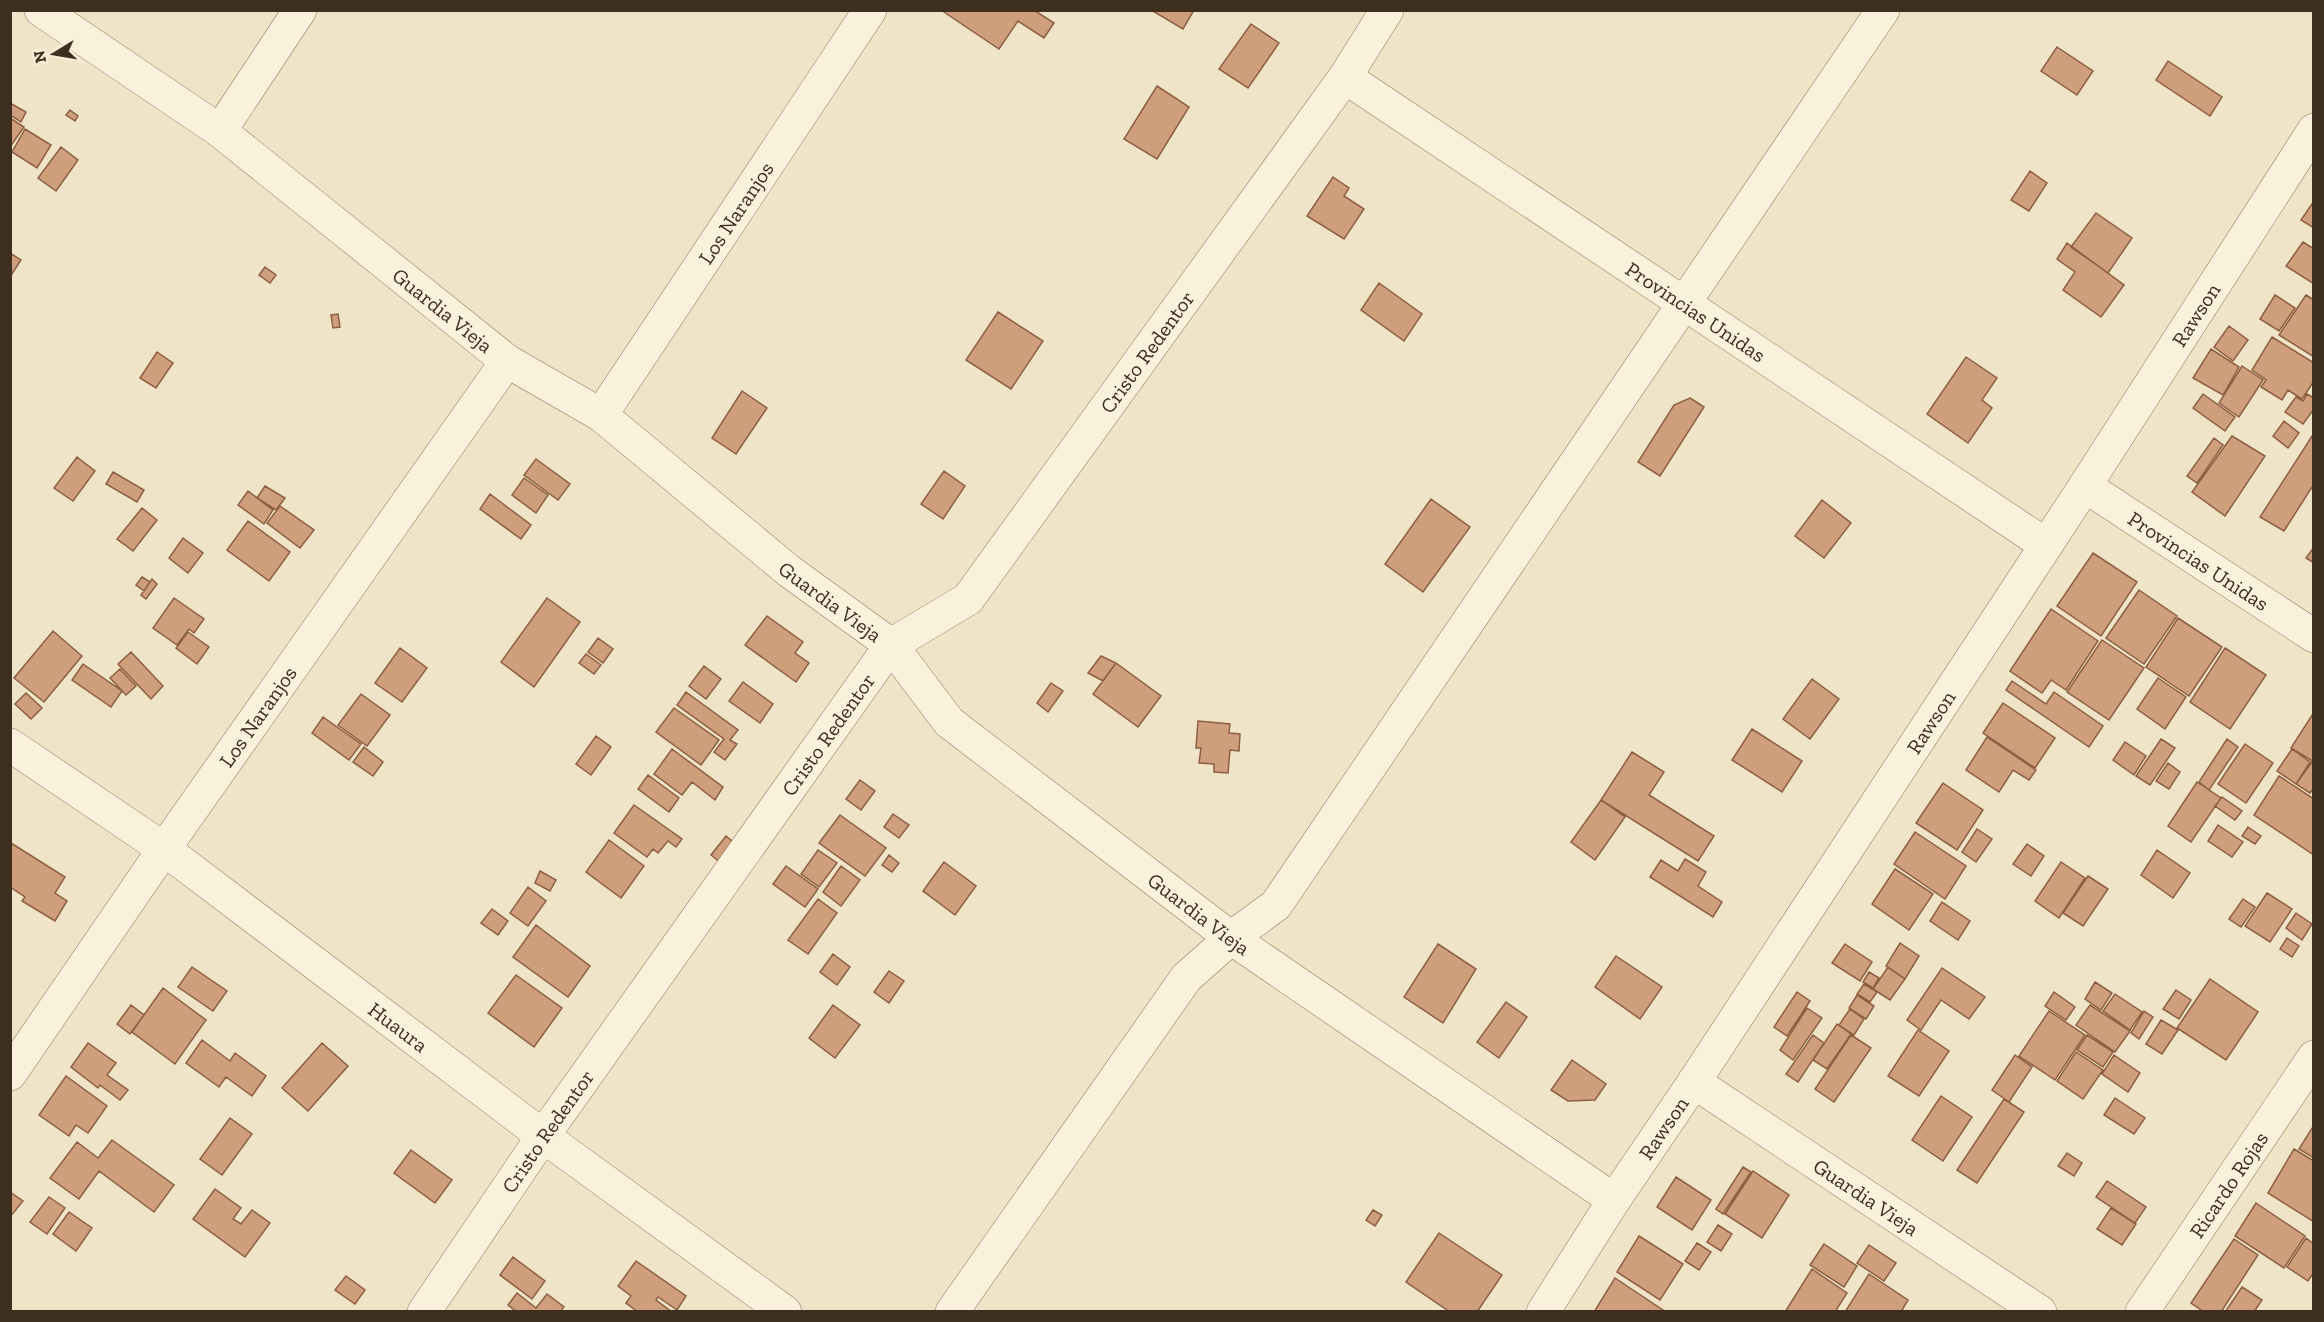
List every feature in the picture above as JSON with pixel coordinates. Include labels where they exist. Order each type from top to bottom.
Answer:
[{"type":"street","name":"Guardia Vieja","points":[[41,10],[220,131],[507,361],[601,415],[789,571],[891,645],[950,722],[1231,938],[1614,1200]]},
{"type":"street","points":[[220,131],[300,10]]},
{"type":"street","name":"Los Naranjos","points":[[601,415],[870,10]]},
{"type":"street","points":[[952,1311],[1186,978],[1231,938],[1276,905],[1883,10]]},
{"type":"street","name":"Cristo Redentor","points":[[424,1311],[543,1136],[891,645],[968,599],[1345,77],[1386,11]]},
{"type":"street","name":"Provincias Unidas","points":[[1345,77],[2046,545]]},
{"type":"street","name":"Rawson","points":[[1543,1311],[2085,486],[2313,130]]},
{"type":"street","name":"Los Naranjos","points":[[10,1074],[164,849],[507,361]]},
{"type":"street","name":"Provincias Unidas","points":[[2085,486],[2313,636]]},
{"type":"street","name":"Huaura","points":[[10,745],[164,849],[543,1136],[785,1311]]},
{"type":"street","name":"Ricardo Rojas","points":[[2142,1311],[2313,1057]]},
{"type":"street","name":"Guardia Vieja","points":[[1694,1082],[2040,1311]]},
{"type":"building","points":[[941,10],[1034,10],[1054,23],[1044,38],[1018,21],[999,49]]},
{"type":"building","points":[[1151,10],[1194,10],[1183,29]]},
{"type":"building","points":[[1251,24],[1279,43],[1248,88],[1219,69]]},
{"type":"building","points":[[2057,47],[2093,71],[2077,95],[2041,71]]},
{"type":"building","points":[[2168,61],[2222,97],[2210,116],[2156,80]]},
{"type":"building","points":[[1157,86],[1189,107],[1157,159],[1124,139]]},
{"type":"building","points":[[10,103],[26,112],[21,122],[10,115]]},
{"type":"building","points":[[70,110],[78,116],[75,121],[66,115]]},
{"type":"building","points":[[10,118],[24,127],[10,147]]},
{"type":"building","points":[[25,129],[51,145],[37,168],[12,152]]},
{"type":"building","points":[[61,147],[78,160],[56,191],[38,178]]},
{"type":"building","points":[[2030,171],[2047,183],[2029,211],[2011,200]]},
{"type":"building","points":[[1333,177],[1349,188],[1344,196],[1364,209],[1344,239],[1307,216]]},
{"type":"building","points":[[2314,201],[2314,228],[2301,220]]},
{"type":"building","points":[[2096,213],[2132,238],[2108,273],[2071,247]]},
{"type":"building","points":[[2303,242],[2314,249],[2314,284],[2286,266]]},
{"type":"building","points":[[2067,243],[2124,285],[2101,317],[2063,290],[2075,272],[2057,259]]},
{"type":"building","points":[[10,253],[21,260],[10,277]]},
{"type":"building","points":[[265,267],[276,275],[270,283],[259,275]]},
{"type":"building","points":[[1379,283],[1422,314],[1404,341],[1361,310]]},
{"type":"building","points":[[2275,295],[2295,308],[2279,331],[2260,319]]},
{"type":"building","points":[[2306,295],[2314,300],[2314,357],[2279,335]]},
{"type":"building","points":[[998,312],[1043,341],[1011,389],[966,360]]},
{"type":"building","points":[[338,314],[340,327],[333,328],[331,315]]},
{"type":"building","points":[[2229,326],[2248,340],[2233,361],[2214,347]]},
{"type":"building","points":[[2272,337],[2314,363],[2314,381],[2302,399],[2288,390],[2282,400],[2261,387],[2266,380],[2252,370]]},
{"type":"building","points":[[2211,349],[2239,367],[2223,395],[2193,378]]},
{"type":"building","points":[[157,352],[173,363],[156,388],[140,378]]},
{"type":"building","points":[[1966,357],[1997,378],[1982,400],[1992,408],[1968,443],[1927,414]]},
{"type":"building","points":[[2242,366],[2263,380],[2239,417],[2219,403]]},
{"type":"building","points":[[742,391],[767,408],[736,454],[712,438]]},
{"type":"building","points":[[2203,394],[2235,417],[2225,431],[2193,408]]},
{"type":"building","points":[[2307,394],[2314,398],[2314,409],[2303,424],[2285,412],[2296,397],[2303,401]]},
{"type":"building","points":[[1690,398],[1704,407],[1660,476],[1638,462],[1674,405]]},
{"type":"building","points":[[2284,421],[2299,433],[2288,448],[2273,436]]},
{"type":"building","points":[[2314,433],[2314,484],[2284,531],[2260,517]]},
{"type":"building","points":[[2232,436],[2265,456],[2225,516],[2192,492]]},
{"type":"building","points":[[2214,438],[2223,445],[2197,483],[2187,476]]},
{"type":"building","points":[[77,457],[95,471],[73,501],[54,488]]},
{"type":"building","points":[[536,459],[570,484],[558,500],[524,475]]},
{"type":"building","points":[[944,471],[965,486],[943,519],[921,504]]},
{"type":"building","points":[[113,472],[144,490],[137,502],[106,484]]},
{"type":"building","points":[[524,478],[548,495],[536,513],[512,495]]},
{"type":"building","points":[[265,486],[285,498],[276,510],[257,498]]},
{"type":"building","points":[[248,491],[273,510],[264,524],[238,505]]},
{"type":"building","points":[[490,494],[531,525],[521,539],[480,509]]},
{"type":"building","points":[[1431,499],[1470,527],[1423,592],[1385,564]]},
{"type":"building","points":[[1822,500],[1851,523],[1824,558],[1795,536]]},
{"type":"building","points":[[280,506],[314,530],[300,548],[267,523]]},
{"type":"building","points":[[142,508],[157,520],[133,551],[117,539]]},
{"type":"building","points":[[248,521],[290,552],[269,581],[227,550]]},
{"type":"building","points":[[183,538],[203,553],[188,573],[169,558]]},
{"type":"building","points":[[2314,547],[2314,563],[2306,558]]},
{"type":"building","points":[[2093,553],[2137,582],[2101,636],[2057,606]]},
{"type":"building","points":[[142,577],[150,582],[144,591],[136,585]]},
{"type":"building","points":[[152,579],[157,584],[146,599],[141,595]]},
{"type":"building","points":[[2139,590],[2177,616],[2144,664],[2106,638]]},
{"type":"building","points":[[174,598],[204,619],[194,633],[189,629],[177,645],[153,628]]},
{"type":"building","points":[[547,598],[580,622],[534,687],[501,662]]},
{"type":"building","points":[[2051,609],[2098,641],[2066,690],[2051,680],[2042,693],[2010,671]]},
{"type":"building","points":[[767,616],[803,642],[795,653],[809,663],[796,682],[745,645]]},
{"type":"building","points":[[2178,618],[2222,647],[2189,696],[2146,667]]},
{"type":"building","points":[[53,631],[82,656],[44,702],[14,678]]},
{"type":"building","points":[[188,632],[209,647],[197,664],[176,648]]},
{"type":"building","points":[[598,638],[613,649],[603,663],[588,652]]},
{"type":"building","points":[[2102,640],[2144,668],[2109,720],[2067,692]]},
{"type":"building","points":[[400,648],[427,668],[402,702],[375,683]]},
{"type":"building","points":[[2225,648],[2266,675],[2230,729],[2190,702]]},
{"type":"building","points":[[131,652],[163,686],[151,699],[118,664]]},
{"type":"building","points":[[586,654],[601,665],[594,674],[579,663]]},
{"type":"building","points":[[1101,656],[1116,663],[1103,681],[1088,673]]},
{"type":"building","points":[[1116,663],[1161,696],[1138,727],[1093,694]]},
{"type":"building","points":[[83,664],[122,691],[111,707],[72,680]]},
{"type":"building","points":[[704,666],[721,679],[706,699],[689,686]]},
{"type":"building","points":[[120,669],[136,686],[126,695],[110,678]]},
{"type":"building","points":[[2158,678],[2186,697],[2165,729],[2137,709]]},
{"type":"building","points":[[1812,679],[1839,699],[1810,739],[1783,719]]},
{"type":"building","points":[[2012,681],[2046,704],[2054,692],[2103,726],[2089,747],[2006,690]]},
{"type":"building","points":[[743,682],[773,704],[760,723],[729,701]]},
{"type":"building","points":[[1051,683],[1063,691],[1048,712],[1037,703]]},
{"type":"building","points":[[686,692],[738,730],[730,740],[737,744],[725,760],[714,752],[724,739],[677,705]]},
{"type":"building","points":[[26,693],[42,708],[31,719],[15,704]]},
{"type":"building","points":[[361,694],[390,715],[367,746],[338,725]]},
{"type":"building","points":[[2003,703],[2055,738],[2035,768],[1983,733]]},
{"type":"building","points":[[674,708],[719,740],[701,765],[656,732]]},
{"type":"building","points":[[2314,712],[2314,762],[2291,748]]},
{"type":"building","points":[[323,717],[361,744],[349,760],[312,733]]},
{"type":"building","points":[[1198,721],[1230,724],[1229,733],[1240,734],[1239,751],[1230,750],[1228,773],[1214,772],[1214,764],[1199,763],[1201,748],[1196,748]]},
{"type":"building","points":[[1752,729],[1802,761],[1782,792],[1732,760]]},
{"type":"building","points":[[596,736],[611,747],[591,775],[576,764]]},
{"type":"building","points":[[1987,737],[2036,770],[2029,780],[2013,770],[1999,792],[1966,770]]},
{"type":"building","points":[[2161,739],[2175,748],[2150,785],[2136,776]]},
{"type":"building","points":[[2227,739],[2238,747],[2209,790],[2199,782]]},
{"type":"building","points":[[2125,742],[2146,756],[2134,775],[2113,760]]},
{"type":"building","points":[[2245,744],[2273,763],[2246,803],[2218,784]]},
{"type":"building","points":[[364,747],[383,762],[373,776],[353,762]]},
{"type":"building","points":[[672,749],[723,787],[715,800],[692,782],[682,795],[654,774]]},
{"type":"building","points":[[2292,749],[2310,762],[2296,784],[2277,771]]},
{"type":"building","points":[[1632,752],[1664,772],[1649,795],[1714,836],[1698,861],[1601,800]]},
{"type":"building","points":[[2312,762],[2314,763],[2314,788],[2310,793],[2296,784]]},
{"type":"building","points":[[2168,763],[2180,772],[2169,789],[2156,781]]},
{"type":"building","points":[[648,775],[679,798],[669,812],[638,789]]},
{"type":"building","points":[[2279,776],[2314,799],[2314,855],[2254,815]]},
{"type":"building","points":[[860,780],[875,791],[861,810],[846,799]]},
{"type":"building","points":[[2197,782],[2221,798],[2191,842],[2168,826]]},
{"type":"building","points":[[1943,783],[1983,810],[1957,850],[1916,823]]},
{"type":"building","points":[[2222,797],[2242,811],[2235,820],[2215,806]]},
{"type":"building","points":[[1601,800],[1625,817],[1595,860],[1571,842]]},
{"type":"building","points":[[634,805],[682,839],[676,847],[668,841],[658,853],[653,849],[647,857],[614,833]]},
{"type":"building","points":[[893,814],[909,825],[899,838],[884,827]]},
{"type":"building","points":[[840,815],[886,848],[865,876],[819,843]]},
{"type":"building","points":[[2218,825],[2243,842],[2232,857],[2208,841]]},
{"type":"building","points":[[2248,827],[2261,836],[2255,844],[2242,836]]},
{"type":"building","points":[[1977,829],[1992,839],[1976,862],[1962,852]]},
{"type":"building","points":[[1915,832],[1966,866],[1945,899],[1894,864]]},
{"type":"building","points":[[726,836],[737,845],[722,864],[711,855]]},
{"type":"building","points":[[609,840],[644,866],[621,898],[586,872]]},
{"type":"building","points":[[11,843],[65,877],[55,893],[67,901],[55,921],[22,901],[25,897],[10,887]]},
{"type":"building","points":[[2027,844],[2044,856],[2031,876],[2013,864]]},
{"type":"building","points":[[818,850],[837,863],[819,887],[801,874]]},
{"type":"building","points":[[2157,850],[2190,873],[2173,898],[2141,875]]},
{"type":"building","points":[[889,855],[899,863],[892,872],[882,865]]},
{"type":"building","points":[[1685,859],[1706,872],[1698,886],[1722,902],[1713,917],[1650,877],[1661,860],[1678,871]]},
{"type":"building","points":[[944,862],[976,886],[955,915],[923,891]]},
{"type":"building","points":[[2061,862],[2085,878],[2059,918],[2035,901]]},
{"type":"building","points":[[786,866],[818,889],[805,907],[773,884]]},
{"type":"building","points":[[841,866],[860,880],[841,906],[823,892]]},
{"type":"building","points":[[1895,869],[1933,894],[1909,930],[1872,904]]},
{"type":"building","points":[[540,871],[556,880],[550,891],[535,883]]},
{"type":"building","points":[[2088,876],[2108,889],[2083,926],[2063,913]]},
{"type":"building","points":[[528,887],[546,901],[528,926],[510,913]]},
{"type":"building","points":[[2267,893],[2292,909],[2270,942],[2245,926]]},
{"type":"building","points":[[818,899],[837,913],[808,954],[788,940]]},
{"type":"building","points":[[2243,899],[2255,907],[2241,927],[2229,919]]},
{"type":"building","points":[[1942,902],[1970,921],[1958,940],[1930,921]]},
{"type":"building","points":[[492,909],[508,921],[498,935],[481,923]]},
{"type":"building","points":[[2296,913],[2312,924],[2302,940],[2286,928]]},
{"type":"building","points":[[536,925],[590,966],[568,997],[513,957]]},
{"type":"building","points":[[2287,938],[2299,946],[2292,957],[2280,949]]},
{"type":"building","points":[[1900,943],[1919,956],[1905,979],[1886,966]]},
{"type":"building","points":[[1438,944],[1476,969],[1443,1023],[1404,997]]},
{"type":"building","points":[[1845,944],[1872,962],[1860,981],[1832,963]]},
{"type":"building","points":[[833,954],[850,967],[837,985],[820,972]]},
{"type":"building","points":[[1616,956],[1662,987],[1640,1019],[1595,987]]},
{"type":"building","points":[[192,967],[227,991],[213,1011],[178,987]]},
{"type":"building","points":[[1888,967],[1905,979],[1890,1000],[1873,989]]},
{"type":"building","points":[[1942,968],[1985,997],[1969,1019],[1941,1000],[1921,1030],[1907,1020]]},
{"type":"building","points":[[889,971],[904,981],[889,1003],[874,992]]},
{"type":"building","points":[[1869,972],[1879,978],[1873,988],[1863,982]]},
{"type":"building","points":[[516,975],[562,1008],[534,1047],[488,1013]]},
{"type":"building","points":[[2210,979],[2258,1012],[2226,1060],[2177,1028]]},
{"type":"building","points":[[2095,982],[2112,993],[2101,1010],[2085,999]]},
{"type":"building","points":[[1864,984],[1877,992],[1870,1002],[1857,994]]},
{"type":"building","points":[[163,988],[206,1020],[175,1064],[132,1032]]},
{"type":"building","points":[[2176,990],[2191,1000],[2179,1019],[2163,1009]]},
{"type":"building","points":[[1797,992],[1810,1001],[1787,1036],[1774,1027]]},
{"type":"building","points":[[2054,992],[2075,1007],[2066,1020],[2045,1006]]},
{"type":"building","points":[[2115,994],[2142,1012],[2130,1030],[2103,1011]]},
{"type":"building","points":[[1857,995],[1874,1006],[1866,1019],[1849,1008]]},
{"type":"building","points":[[1506,1002],[1527,1017],[1499,1058],[1477,1042]]},
{"type":"building","points":[[131,1005],[144,1015],[130,1034],[117,1024]]},
{"type":"building","points":[[833,1005],[860,1025],[835,1058],[809,1038]]},
{"type":"building","points":[[2090,1005],[2130,1031],[2115,1052],[2076,1025]]},
{"type":"building","points":[[1807,1008],[1822,1018],[1793,1060],[1780,1050]]},
{"type":"building","points":[[1850,1009],[1864,1019],[1854,1035],[1839,1025]]},
{"type":"building","points":[[2049,1011],[2085,1035],[2055,1080],[2019,1056]]},
{"type":"building","points":[[2144,1011],[2153,1017],[2139,1039],[2131,1033]]},
{"type":"building","points":[[2161,1020],[2178,1030],[2162,1054],[2146,1044]]},
{"type":"building","points":[[1837,1024],[1851,1034],[1827,1069],[1813,1060]]},
{"type":"building","points":[[1918,1030],[1949,1051],[1919,1096],[1888,1076]]},
{"type":"building","points":[[1813,1035],[1824,1043],[1798,1082],[1786,1074]]},
{"type":"building","points":[[1851,1035],[1871,1048],[1834,1102],[1815,1089]]},
{"type":"building","points":[[2087,1035],[2113,1052],[2103,1067],[2077,1050]]},
{"type":"building","points":[[202,1040],[230,1061],[235,1053],[266,1076],[252,1096],[226,1077],[219,1087],[186,1063]]},
{"type":"building","points":[[88,1043],[116,1063],[107,1075],[128,1090],[120,1100],[100,1085],[98,1088],[71,1067]]},
{"type":"building","points":[[322,1043],[348,1066],[308,1111],[282,1088]]},
{"type":"building","points":[[2076,1052],[2103,1070],[2083,1099],[2057,1081]]},
{"type":"building","points":[[2015,1055],[2032,1067],[2009,1102],[1992,1090]]},
{"type":"building","points":[[2114,1055],[2140,1073],[2128,1092],[2102,1074]]},
{"type":"building","points":[[1572,1060],[1606,1084],[1595,1100],[1568,1101],[1551,1090]]},
{"type":"building","points":[[66,1076],[107,1106],[88,1133],[76,1125],[69,1136],[39,1115]]},
{"type":"building","points":[[1941,1096],[1972,1117],[1943,1161],[1912,1140]]},
{"type":"building","points":[[2115,1098],[2145,1118],[2134,1134],[2104,1115]]},
{"type":"building","points":[[2004,1099],[2024,1112],[1977,1183],[1957,1170]]},
{"type":"building","points":[[230,1118],[252,1134],[222,1175],[200,1159]]},
{"type":"building","points":[[2314,1125],[2314,1158],[2299,1149]]},
{"type":"building","points":[[112,1140],[174,1185],[154,1212],[99,1171],[79,1199],[50,1178],[77,1142],[98,1158]]},
{"type":"building","points":[[2294,1149],[2314,1161],[2314,1222],[2268,1193]]},
{"type":"building","points":[[411,1150],[452,1180],[435,1203],[394,1173]]},
{"type":"building","points":[[2067,1153],[2082,1163],[2074,1176],[2058,1166]]},
{"type":"building","points":[[1743,1167],[1751,1172],[1723,1214],[1716,1209]]},
{"type":"building","points":[[1753,1171],[1789,1195],[1762,1238],[1725,1214]]},
{"type":"building","points":[[1676,1177],[1711,1200],[1692,1230],[1657,1207]]},
{"type":"building","points":[[2107,1181],[2146,1207],[2135,1223],[2096,1197]]},
{"type":"building","points":[[215,1189],[241,1208],[233,1219],[241,1224],[252,1210],[270,1223],[245,1257],[193,1219]]},
{"type":"building","points":[[10,1192],[23,1201],[10,1217]]},
{"type":"building","points":[[49,1197],[65,1208],[47,1234],[30,1222]]},
{"type":"building","points":[[2256,1203],[2305,1236],[2284,1268],[2235,1236]]},
{"type":"building","points":[[2111,1208],[2136,1224],[2122,1245],[2097,1229]]},
{"type":"building","points":[[1373,1210],[1382,1215],[1375,1226],[1366,1220]]},
{"type":"building","points":[[69,1212],[92,1228],[76,1251],[53,1234]]},
{"type":"building","points":[[1718,1225],[1732,1234],[1721,1251],[1707,1242]]},
{"type":"building","points":[[1439,1233],[1502,1275],[1477,1312],[1450,1312],[1406,1282]]},
{"type":"building","points":[[1639,1236],[1683,1264],[1660,1300],[1617,1272]]},
{"type":"building","points":[[2306,1238],[2314,1244],[2314,1272],[2308,1281],[2287,1267]]},
{"type":"building","points":[[2234,1239],[2258,1255],[2221,1312],[2204,1312],[2191,1303]]},
{"type":"building","points":[[1697,1243],[1711,1252],[1699,1270],[1685,1261]]},
{"type":"building","points":[[1824,1244],[1857,1266],[1844,1287],[1810,1265]]},
{"type":"building","points":[[1869,1245],[1896,1263],[1884,1281],[1857,1263]]},
{"type":"building","points":[[513,1257],[545,1281],[532,1299],[500,1275]]},
{"type":"building","points":[[636,1261],[686,1296],[677,1310],[658,1297],[656,1300],[672,1312],[638,1312],[626,1303],[631,1296],[618,1286]]},
{"type":"building","points":[[1812,1269],[1847,1293],[1835,1312],[1785,1312]]},
{"type":"building","points":[[1869,1274],[1908,1300],[1901,1312],[1845,1312]]},
{"type":"building","points":[[346,1276],[365,1290],[355,1304],[335,1290]]},
{"type":"building","points":[[1615,1278],[1666,1312],[1594,1312]]},
{"type":"building","points":[[2242,1287],[2262,1300],[2254,1312],[2225,1312]]},
{"type":"building","points":[[517,1293],[536,1308],[547,1294],[564,1307],[560,1312],[517,1312],[508,1305]]}]
